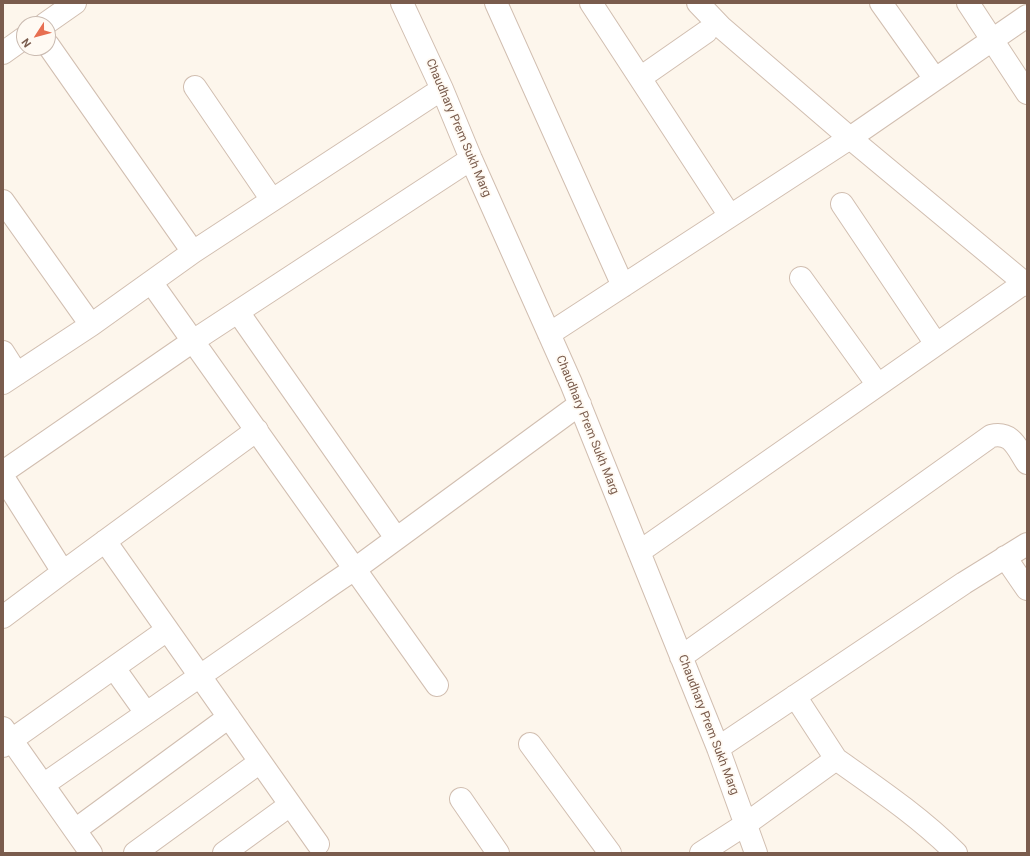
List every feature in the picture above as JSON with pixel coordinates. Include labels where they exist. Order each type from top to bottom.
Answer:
[{"type":"street","points":[[56,16],[75,3]]},
{"type":"street","name":"Chaudhary Prem Sukh Marg","points":[[402,3],[442,89],[471,159],[580,404],[718,748],[756,853]]},
{"type":"street","points":[[496,3],[623,286]]},
{"type":"street","points":[[592,3],[730,216]]},
{"type":"street","points":[[639,552],[936,344],[1026,283],[850,138],[721,27],[698,3]]},
{"type":"street","points":[[880,3],[935,79]]},
{"type":"street","points":[[968,3],[1027,93]]},
{"type":"street","points":[[549,334],[850,138],[1027,16]]},
{"type":"street","points":[[640,78],[706,32]]},
{"type":"street","points":[[3,53],[16,44]]},
{"type":"street","points":[[56,56],[193,252]]},
{"type":"street","points":[[195,87],[272,200]]},
{"type":"street","points":[[3,352],[10,378],[91,325],[193,252],[442,89]]},
{"type":"street","points":[[3,472],[193,341],[471,159]]},
{"type":"street","points":[[3,201],[91,325]]},
{"type":"street","points":[[842,204],[936,344]]},
{"type":"street","points":[[801,278],[878,385]]},
{"type":"street","points":[[151,282],[437,684]]},
{"type":"street","points":[[238,312],[396,538]]},
{"type":"street","points":[[43,785],[355,569],[580,404]]},
{"type":"street","points":[[3,617],[257,430]]},
{"type":"street","points":[[681,657],[992,436],[1000,434],[1009,438],[1015,444],[1027,463]]},
{"type":"street","points":[[3,477],[63,572]]},
{"type":"street","points":[[105,541],[318,844]]},
{"type":"street","points":[[718,748],[964,583],[1027,544]]},
{"type":"street","points":[[1005,557],[1027,590]]},
{"type":"street","points":[[91,853],[43,785],[6,738],[114,668],[168,630]]},
{"type":"street","points":[[114,668],[146,713]]},
{"type":"street","points":[[795,696],[836,759],[907,810],[944,840],[956,853]]},
{"type":"street","points":[[75,830],[229,717]]},
{"type":"street","points":[[530,744],[610,853]]},
{"type":"street","points":[[701,853],[746,824],[836,759]]},
{"type":"street","points":[[135,853],[260,762]]},
{"type":"street","points":[[461,799],[498,853]]},
{"type":"street","points":[[224,853],[290,805]]}]
